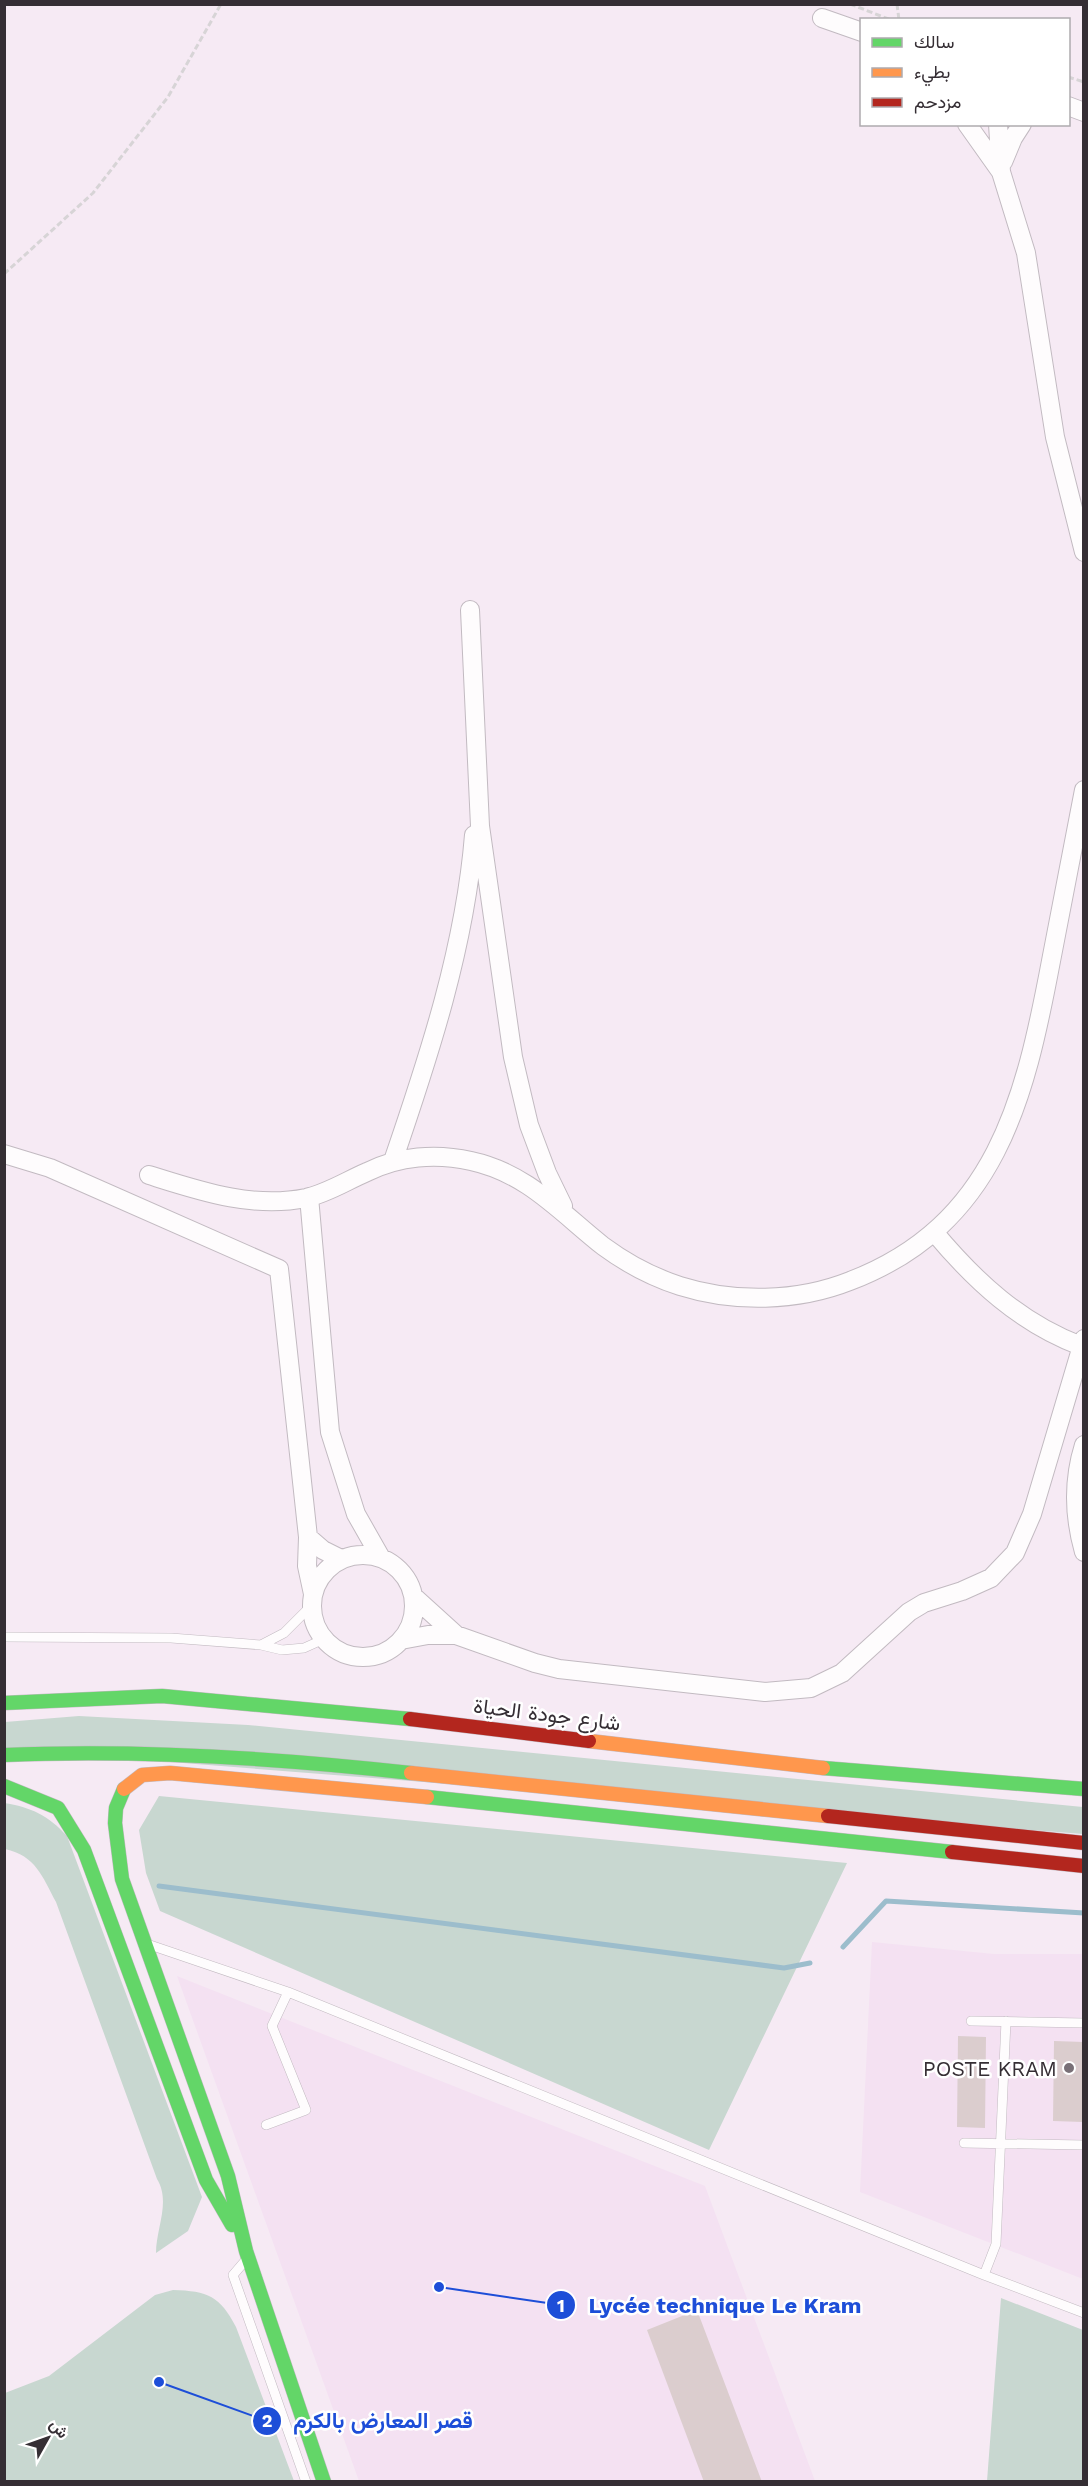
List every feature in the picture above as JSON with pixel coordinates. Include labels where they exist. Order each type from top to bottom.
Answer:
[{"type":"main road","name":"شارع جودة الحياة","points":[[4,1703],[162,1696],[256,1703],[833,1769],[958,1781],[1083,1788]]},
{"type":"main road","points":[[4,1755],[76,1752],[193,1755],[357,1767],[1083,1844]]},
{"type":"main road","points":[[247,2254],[206,2180],[134,1948],[113,1836],[116,1809],[122,1790],[135,1777],[149,1773],[181,1774],[581,1810],[1083,1866]]},
{"type":"main road","points":[[4,1785],[58,1808],[73,1829],[134,1948],[228,2176],[247,2254],[324,2481]]},
{"type":"street","points":[[822,18],[860,32]]},
{"type":"street","points":[[969,126],[1001,172]]},
{"type":"street","points":[[998,126],[1001,172],[1026,253],[1055,437],[1083,552]]},
{"type":"street","points":[[1001,172],[1005,154],[1021,126]]},
{"type":"street","points":[[470,610],[477,793],[491,912],[519,1091],[544,1166],[570,1218]]},
{"type":"street","points":[[149,1175],[236,1199],[276,1202],[309,1197],[393,1161],[443,1156],[489,1165],[514,1175],[537,1190],[604,1246],[648,1273],[699,1292],[755,1298],[783,1297],[838,1286],[886,1266],[934,1232],[975,1187],[997,1151],[1024,1085],[1044,999],[1083,790]]},
{"type":"street","points":[[393,1161],[440,1014],[464,911],[477,793]]},
{"type":"street","points":[[464,911],[491,912]]},
{"type":"street","points":[[4,1154],[50,1168],[279,1269],[308,1537],[307,1566],[316,1626],[324,1639],[347,1654],[360,1657],[386,1651],[401,1640],[411,1624],[413,1596],[407,1581],[396,1567],[381,1558],[365,1555],[344,1558],[323,1550],[308,1537]]},
{"type":"street","points":[[309,1197],[330,1432],[356,1514],[381,1558]]},
{"type":"street","points":[[401,1640],[428,1635],[456,1635],[535,1663],[582,1673],[765,1692],[799,1689],[826,1682],[857,1660],[909,1612],[924,1602],[962,1591],[991,1578],[1015,1553],[1022,1541],[1082,1343],[1047,1332],[1010,1308],[970,1274],[934,1232]]},
{"type":"street","points":[[1083,1445],[1078,1464],[1076,1494],[1077,1529],[1083,1552]]},
{"type":"street","points":[[313,1599],[323,1574],[344,1558],[356,1514]]},
{"type":"street","points":[[413,1596],[456,1635]]},
{"type":"lane","points":[[261,1645],[284,1633],[313,1599]]},
{"type":"lane","points":[[4,1637],[171,1638],[261,1645],[282,1650],[293,1650],[324,1639]]},
{"type":"lane","points":[[134,1948],[288,1992],[984,2275],[1083,2313]]},
{"type":"lane","points":[[266,2125],[306,2110],[272,2026],[288,1992]]},
{"type":"lane","points":[[971,2021],[1083,2023]]},
{"type":"lane","points":[[984,2275],[996,2244],[1006,2021]]},
{"type":"lane","points":[[964,2143],[1083,2145]]},
{"type":"lane","points":[[247,2254],[234,2276],[306,2481]]},
{"type":"path","points":[[4,274],[93,194],[168,97],[221,4]]},
{"type":"path","points":[[850,4],[886,18]]},
{"type":"shaded area","points":[[79,1716],[248,1725],[1083,1807],[1083,1834],[5,1749],[5,1722]]},
{"type":"shaded area","points":[[159,1796],[847,1863],[709,2150],[160,1911],[146,1873],[139,1830]]},
{"type":"shaded area","points":[[4,1803],[23,1807],[39,1814],[67,1836],[202,2197],[188,2231],[156,2253],[163,2206],[161,2188],[56,1902],[37,1868],[16,1852],[5,1849]]},
{"type":"shaded area","points":[[872,1942],[994,1954],[1083,1954],[1083,2279],[860,2192]]},
{"type":"shaded area","points":[[177,1976],[705,2186],[815,2481],[359,2481]]},
{"type":"shaded area","points":[[173,2290],[195,2292],[212,2297],[230,2317],[236,2327],[294,2481],[5,2481],[5,2393],[49,2376],[155,2295]]},
{"type":"shaded area","points":[[1001,2298],[1083,2330],[1083,2481],[987,2481]]},
{"type":"building","points":[[958,2036],[986,2037],[985,2128],[957,2127]]},
{"type":"building","name":"POSTE KRAM","points":[[1054,2041],[1084,2042],[1083,2122],[1053,2121]]},
{"type":"building","points":[[697,2310],[762,2482],[704,2482],[647,2330]]},
{"type":"waterway","points":[[159,1886],[784,1968],[810,1963]]},
{"type":"waterway","points":[[843,1947],[886,1901],[1084,1913]]},
{"type":"traffic: fast","points":[[4,1703],[162,1696],[410,1719]]},
{"type":"traffic: fast","points":[[4,1755],[106,1753],[208,1756],[411,1773]]},
{"type":"traffic: fast","points":[[823,1768],[1084,1789]]},
{"type":"traffic: fast","points":[[4,1786],[58,1808],[84,1850],[206,2180],[232,2225]]},
{"type":"traffic: fast","points":[[124,1789],[116,1808],[115,1823],[122,1879],[228,2176],[246,2251],[324,2482]]},
{"type":"traffic: fast","points":[[427,1797],[952,1852]]},
{"type":"traffic: slow","points":[[589,1741],[823,1768]]},
{"type":"traffic: slow","points":[[124,1789],[142,1775],[170,1773],[427,1797]]},
{"type":"traffic: slow","points":[[411,1773],[828,1816]]},
{"type":"traffic: jam","points":[[410,1719],[589,1741]]},
{"type":"traffic: jam","points":[[828,1816],[1084,1843]]},
{"type":"traffic: jam","points":[[952,1852],[1084,1866]]},
{"type":"place","name":"POSTE KRAM","points":[[1069,2068]]},
{"type":"place","name":"Lycée technique Le Kram","points":[[439,2287]]},
{"type":"place","name":"قصر المعارض بالكرم","points":[[159,2382]]}]
